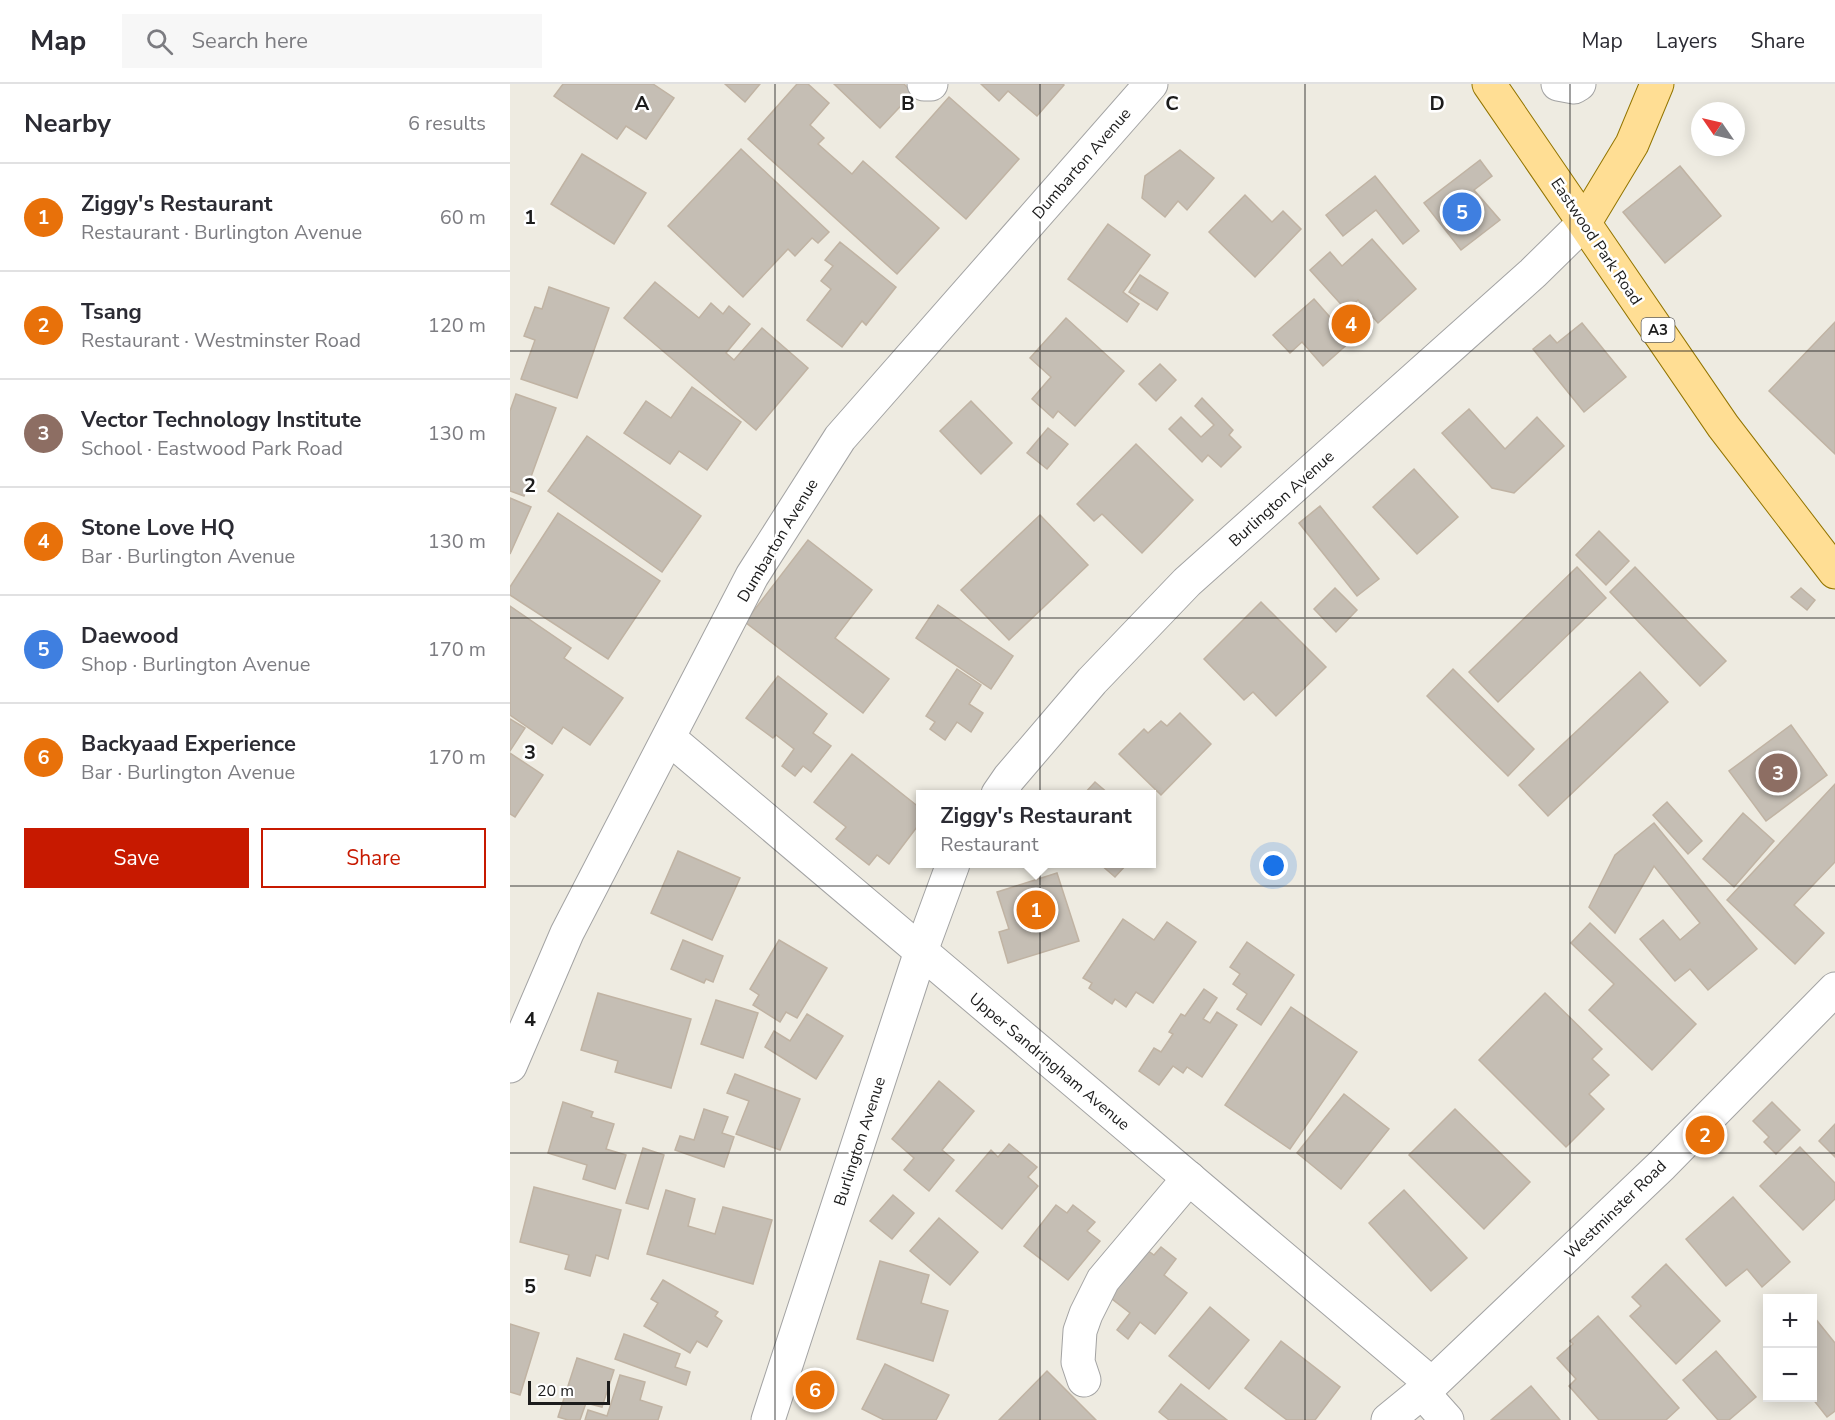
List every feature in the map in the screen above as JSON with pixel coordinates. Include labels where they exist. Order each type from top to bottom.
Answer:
[{"type":"main road","name":"Eastwood Park Road","points":[[1489,84],[1723,426],[1835,572]]},
{"type":"main road","points":[[1585,222],[1632,144],[1657,84]]},
{"type":"street","points":[[924,84],[931,84]]},
{"type":"street","name":"Dumbarton Avenue","points":[[510,1066],[567,933],[753,576],[840,438],[1151,84]]},
{"type":"street","points":[[1558,84],[1574,87],[1579,84]]},
{"type":"street","name":"Burlington Avenue","points":[[1001,790],[1092,681],[1187,582],[1533,273],[1585,222]]},
{"type":"street","name":"Upper Sandringham Avenue","points":[[669,738],[1189,1178],[1427,1388],[1447,1420]]},
{"type":"street","name":"Burlington Avenue","points":[[768,1420],[921,951],[952,868]]},
{"type":"street","name":"Westminster Road","points":[[1388,1420],[1427,1388],[1662,1165],[1835,989]]},
{"type":"street","points":[[1084,1380],[1078,1362],[1080,1331],[1103,1280],[1189,1178]]},
{"type":"building","points":[[563,84],[653,84],[674,98],[646,139],[626,126],[617,139],[554,96]]},
{"type":"building","points":[[725,84],[760,84],[745,102]]},
{"type":"building","points":[[797,84],[808,84],[829,103],[810,125],[824,138],[818,144],[852,174],[863,161],[939,228],[897,274],[748,139]]},
{"type":"building","points":[[834,84],[904,84],[913,93],[880,128]]},
{"type":"building","points":[[981,84],[1064,85],[1037,116],[1008,91],[999,101]]},
{"type":"building","points":[[949,97],[1019,159],[966,219],[896,157]]},
{"type":"building","points":[[741,149],[829,232],[818,243],[812,238],[795,256],[788,249],[743,297],[668,226]]},
{"type":"building","points":[[1180,150],[1214,178],[1187,210],[1178,201],[1165,217],[1142,198],[1145,176]]},
{"type":"building","points":[[582,154],[646,193],[614,244],[551,204]]},
{"type":"building","points":[[1480,160],[1492,176],[1474,190],[1500,220],[1461,250],[1424,203]]},
{"type":"building","points":[[1680,166],[1721,216],[1665,263],[1623,212]]},
{"type":"building","points":[[1375,176],[1419,231],[1403,244],[1376,210],[1343,236],[1326,215]]},
{"type":"building","points":[[1245,195],[1272,222],[1283,211],[1301,229],[1255,277],[1209,232]]},
{"type":"building","points":[[1108,224],[1150,255],[1123,292],[1139,304],[1127,322],[1068,279]]},
{"type":"building","points":[[1372,239],[1416,289],[1378,323],[1358,300],[1347,311],[1310,270],[1330,252],[1342,266]]},
{"type":"building","points":[[840,242],[896,287],[866,325],[862,321],[842,347],[807,320],[831,289],[821,281],[833,266],[825,260]]},
{"type":"building","points":[[1140,275],[1168,293],[1157,310],[1129,292]]},
{"type":"building","points":[[655,282],[699,318],[711,303],[723,314],[729,306],[750,324],[726,353],[734,360],[762,328],[808,368],[756,430],[624,318]]},
{"type":"building","points":[[549,287],[609,308],[577,398],[521,379],[535,340],[524,336],[535,307],[542,309]]},
{"type":"building","points":[[1314,299],[1351,341],[1323,366],[1302,342],[1290,353],[1273,335]]},
{"type":"building","points":[[1066,318],[1124,371],[1075,426],[1058,411],[1053,418],[1032,399],[1051,377],[1030,358]]},
{"type":"building","points":[[1835,322],[1835,454],[1769,391]]},
{"type":"building","points":[[1582,323],[1626,377],[1584,412],[1533,349],[1550,335],[1557,343]]},
{"type":"building","points":[[1160,364],[1176,380],[1156,401],[1139,384]]},
{"type":"building","points":[[692,387],[741,422],[707,470],[679,451],[670,464],[624,433],[646,401],[671,418]]},
{"type":"building","points":[[516,394],[556,408],[524,496],[510,491],[510,411]]},
{"type":"building","points":[[1202,398],[1233,430],[1229,435],[1241,447],[1221,467],[1208,455],[1202,462],[1169,429],[1181,417],[1201,437],[1214,425],[1195,406]]},
{"type":"building","points":[[971,401],[1012,443],[981,474],[940,431]]},
{"type":"building","points":[[1469,409],[1505,449],[1537,417],[1564,446],[1514,493],[1492,488],[1442,433]]},
{"type":"building","points":[[1048,428],[1068,444],[1047,469],[1027,453]]},
{"type":"building","points":[[587,436],[701,516],[662,572],[548,491]]},
{"type":"building","points":[[1136,444],[1193,500],[1142,553],[1102,514],[1094,521],[1077,504]]},
{"type":"building","points":[[1414,469],[1458,517],[1417,554],[1373,507]]},
{"type":"building","points":[[510,498],[531,507],[510,554]]},
{"type":"building","points":[[1320,506],[1379,579],[1357,596],[1299,523]]},
{"type":"building","points":[[558,513],[660,581],[608,659],[510,595],[510,587]]},
{"type":"building","points":[[1040,515],[1088,565],[1009,640],[961,590]]},
{"type":"building","points":[[1599,531],[1629,561],[1606,585],[1576,555]]},
{"type":"building","points":[[808,540],[872,590],[835,638],[889,679],[863,713],[745,622]]},
{"type":"building","points":[[1577,567],[1606,598],[1498,702],[1469,672]]},
{"type":"building","points":[[1635,567],[1726,661],[1700,686],[1610,592]]},
{"type":"building","points":[[1335,588],[1357,610],[1336,632],[1314,609]]},
{"type":"building","points":[[1801,588],[1815,600],[1807,610],[1791,597]]},
{"type":"building","points":[[1261,602],[1326,667],[1276,716],[1253,692],[1244,700],[1204,659]]},
{"type":"building","points":[[938,605],[1013,656],[991,689],[916,638]]},
{"type":"building","points":[[510,606],[571,648],[564,658],[623,698],[590,745],[563,727],[552,744],[510,715]]},
{"type":"building","points":[[957,669],[981,685],[969,704],[983,713],[971,732],[957,722],[945,740],[930,729],[935,722],[926,716]]},
{"type":"building","points":[[1453,669],[1534,749],[1508,776],[1427,696]]},
{"type":"building","points":[[1640,672],[1668,702],[1548,816],[1519,785]]},
{"type":"building","points":[[778,676],[827,714],[813,733],[831,746],[811,772],[803,766],[795,776],[782,766],[794,749],[776,735],[773,738],[746,718]]},
{"type":"building","points":[[1180,713],[1211,744],[1161,795],[1119,754],[1144,729],[1148,733],[1161,721],[1167,726]]},
{"type":"building","points":[[510,719],[525,728],[510,751]]},
{"type":"building","points":[[1791,725],[1827,775],[1766,821],[1729,771]]},
{"type":"building","points":[[510,753],[543,775],[515,817],[510,814]]},
{"type":"building","points":[[852,754],[916,805],[916,828],[889,864],[877,855],[869,865],[836,839],[846,827],[814,802]]},
{"type":"building","points":[[1095,782],[1104,790],[1088,790]]},
{"type":"building","points":[[1835,784],[1835,862],[1794,905],[1824,933],[1795,964],[1727,900]]},
{"type":"building","points":[[1667,802],[1702,841],[1688,854],[1653,815]]},
{"type":"building","points":[[1743,813],[1774,841],[1734,887],[1703,859]]},
{"type":"building","points":[[1654,823],[1757,949],[1708,990],[1690,969],[1675,981],[1640,939],[1663,920],[1680,940],[1700,923],[1654,866],[1615,933],[1589,907],[1615,855]]},
{"type":"building","points":[[678,851],[740,878],[712,940],[651,913]]},
{"type":"building","points":[[1105,868],[1123,868],[1115,877]]},
{"type":"building","points":[[1057,873],[1079,941],[1008,963],[999,932],[1009,929],[997,892]]},
{"type":"building","points":[[1123,919],[1154,940],[1167,922],[1196,942],[1153,1003],[1136,992],[1126,1007],[1115,999],[1112,1004],[1089,988],[1092,983],[1083,978]]},
{"type":"building","points":[[1590,923],[1696,1024],[1652,1070],[1589,1010],[1614,984],[1571,943]]},
{"type":"building","points":[[683,940],[723,956],[713,982],[706,979],[704,983],[671,969]]},
{"type":"building","points":[[779,940],[827,968],[797,1018],[786,1012],[780,1022],[753,1005],[759,995],[750,989]]},
{"type":"building","points":[[1247,942],[1294,975],[1261,1025],[1237,1009],[1247,994],[1233,984],[1240,974],[1230,967]]},
{"type":"building","points":[[1204,989],[1217,998],[1203,1019],[1210,1023],[1217,1012],[1237,1025],[1202,1077],[1187,1067],[1183,1073],[1173,1066],[1159,1085],[1139,1071],[1154,1048],[1161,1052],[1173,1034],[1169,1032],[1181,1014],[1185,1016]]},
{"type":"building","points":[[598,993],[691,1019],[671,1088],[615,1072],[618,1061],[581,1050]]},
{"type":"building","points":[[1545,993],[1602,1049],[1592,1059],[1609,1075],[1589,1094],[1604,1109],[1566,1147],[1479,1060]]},
{"type":"building","points":[[716,1000],[758,1013],[743,1058],[701,1044]]},
{"type":"building","points":[[1291,1007],[1357,1052],[1290,1149],[1225,1105]]},
{"type":"building","points":[[807,1014],[843,1036],[816,1079],[765,1047],[774,1031],[790,1041]]},
{"type":"building","points":[[735,1074],[800,1099],[780,1150],[736,1134],[749,1101],[727,1093]]},
{"type":"building","points":[[939,1081],[974,1111],[942,1150],[954,1160],[929,1191],[904,1170],[914,1158],[892,1139]]},
{"type":"building","points":[[1344,1094],[1389,1129],[1341,1189],[1297,1153]]},
{"type":"building","points":[[563,1102],[593,1112],[591,1117],[614,1124],[606,1149],[626,1155],[615,1189],[583,1179],[587,1165],[548,1153]]},
{"type":"building","points":[[1772,1102],[1800,1130],[1776,1154],[1764,1142],[1769,1137],[1753,1121]]},
{"type":"building","points":[[704,1109],[728,1117],[722,1133],[734,1137],[724,1167],[675,1150],[680,1136],[694,1140]]},
{"type":"building","points":[[1455,1109],[1530,1182],[1484,1229],[1409,1155]]},
{"type":"building","points":[[1835,1124],[1835,1157],[1819,1141]]},
{"type":"building","points":[[1009,1144],[1037,1167],[1028,1177],[1038,1186],[1002,1229],[956,1191],[991,1150],[998,1157]]},
{"type":"building","points":[[1800,1147],[1835,1183],[1835,1199],[1803,1230],[1760,1186]]},
{"type":"building","points":[[643,1148],[664,1155],[648,1209],[626,1203]]},
{"type":"building","points":[[534,1187],[621,1210],[608,1259],[596,1255],[590,1276],[565,1269],[569,1255],[520,1242]]},
{"type":"building","points":[[666,1190],[695,1199],[688,1226],[715,1234],[723,1207],[772,1220],[753,1284],[647,1254]]},
{"type":"building","points":[[1404,1190],[1467,1258],[1431,1291],[1369,1223]]},
{"type":"building","points":[[893,1195],[914,1213],[892,1239],[870,1221]]},
{"type":"building","points":[[1733,1197],[1790,1262],[1762,1287],[1747,1269],[1726,1286],[1686,1239]]},
{"type":"building","points":[[1056,1205],[1067,1213],[1073,1205],[1095,1222],[1087,1231],[1100,1241],[1068,1280],[1024,1246]]},
{"type":"building","points":[[939,1218],[978,1252],[950,1285],[910,1251]]},
{"type":"building","points":[[1140,1245],[1154,1255],[1161,1247],[1176,1259],[1164,1275],[1187,1293],[1155,1334],[1140,1322],[1128,1339],[1117,1330],[1130,1313],[1103,1292]]},
{"type":"building","points":[[880,1261],[929,1275],[921,1303],[948,1311],[933,1361],[857,1339]]},
{"type":"building","points":[[1666,1264],[1720,1321],[1676,1364],[1630,1316],[1641,1306],[1632,1297]]},
{"type":"building","points":[[663,1280],[718,1312],[715,1316],[722,1321],[707,1347],[697,1341],[690,1353],[644,1326],[658,1303],[651,1299]]},
{"type":"building","points":[[1210,1307],[1249,1340],[1209,1389],[1169,1356]]},
{"type":"building","points":[[1598,1316],[1679,1408],[1666,1420],[1599,1420],[1569,1386],[1576,1379],[1557,1358],[1573,1344],[1570,1341]]},
{"type":"building","points":[[1817,1321],[1835,1343],[1835,1411],[1827,1417],[1815,1402],[1817,1402]]},
{"type":"building","points":[[510,1324],[539,1333],[520,1395],[510,1392]]},
{"type":"building","points":[[624,1334],[680,1354],[675,1367],[690,1372],[686,1385],[615,1359]]},
{"type":"building","points":[[1281,1341],[1340,1387],[1315,1420],[1287,1420],[1245,1388]]},
{"type":"building","points":[[1716,1351],[1756,1397],[1729,1420],[1718,1420],[1683,1380]]},
{"type":"building","points":[[577,1358],[614,1370],[602,1407],[586,1403],[580,1420],[568,1420],[558,1417]]},
{"type":"building","points":[[885,1364],[949,1395],[936,1420],[884,1420],[862,1409]]},
{"type":"building","points":[[1047,1371],[1096,1420],[999,1420]]},
{"type":"building","points":[[620,1375],[645,1382],[640,1400],[662,1407],[658,1420],[585,1420],[588,1410],[607,1416]]},
{"type":"building","points":[[1181,1384],[1227,1420],[1169,1420],[1159,1412]]},
{"type":"building","points":[[1531,1386],[1560,1420],[1491,1420]]},
{"type":"place","name":"Daewood","points":[[1462,212]]},
{"type":"place","name":"Stone Love HQ","points":[[1351,324]]},
{"type":"place","name":"Vector Technology Institute","points":[[1778,773]]},
{"type":"place","name":"Ziggy's Restaurant","points":[[1036,910]]},
{"type":"place","name":"Tsang","points":[[1705,1135]]},
{"type":"place","name":"Backyaad Experience","points":[[815,1390]]}]
